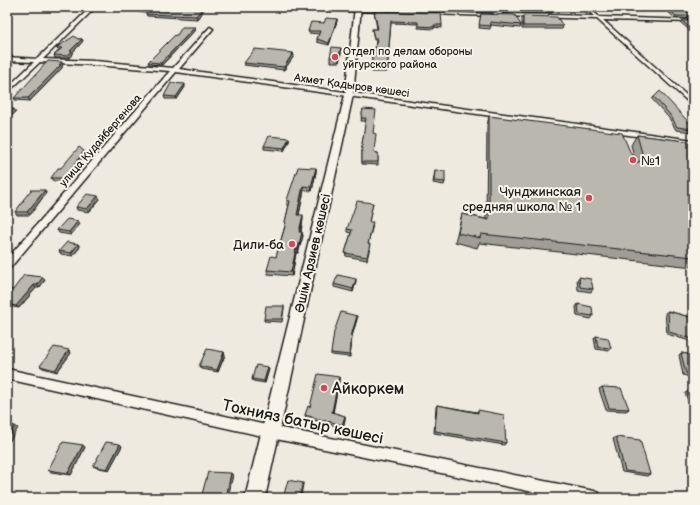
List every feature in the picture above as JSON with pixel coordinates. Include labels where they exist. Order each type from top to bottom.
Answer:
[{"type":"street","points":[[7,91],[94,7]]},
{"type":"street","points":[[259,7],[388,11]]},
{"type":"street","points":[[586,7],[693,104]]},
{"type":"street","name":"Әшім Арзиев көшесі","points":[[255,498],[349,95],[358,9]]},
{"type":"street","points":[[427,13],[693,21]]},
{"type":"street","name":"улица Кудайбергенова","points":[[7,265],[210,29]]},
{"type":"street","name":"Ахмет Қадыров көшесі","points":[[7,59],[95,63],[174,70],[693,142]]},
{"type":"street","name":"Тохнияз батыр көшесі","points":[[7,374],[271,432],[594,498]]},
{"type":"building","points":[[141,7],[204,7],[196,16],[146,14],[149,10],[138,10]]},
{"type":"building","points":[[481,7],[508,7],[512,10],[481,9]]},
{"type":"building","points":[[522,7],[551,7],[553,11],[522,10]]},
{"type":"building","points":[[670,10],[693,11],[693,16],[676,16]]},
{"type":"building","points":[[374,11],[441,13],[442,25],[434,25],[435,27],[418,26],[418,22],[391,21],[387,70],[372,69],[372,56],[374,56],[377,38],[374,38],[372,29],[378,29]]},
{"type":"building","points":[[481,14],[515,15],[521,25],[490,22],[491,26],[479,25]]},
{"type":"building","points":[[523,16],[557,17],[563,26],[523,26]]},
{"type":"building","points":[[326,18],[337,19],[329,43],[317,39],[320,31],[308,31],[311,22],[324,23]]},
{"type":"building","points":[[682,21],[693,21],[693,30]]},
{"type":"building","points":[[182,27],[195,27],[161,63],[148,62],[175,35],[177,35]]},
{"type":"building","points":[[74,36],[78,39],[82,39],[70,51],[72,51],[68,56],[54,55],[62,48],[56,48]]},
{"type":"building","points":[[332,47],[341,48],[339,57],[330,57]]},
{"type":"building","points":[[255,49],[293,53],[284,67],[244,63]]},
{"type":"building","points":[[48,61],[62,62],[59,65],[61,65],[28,98],[14,98]]},
{"type":"building","points":[[171,83],[185,84],[176,97],[164,96]]},
{"type":"building","points":[[660,91],[693,127],[693,129],[677,127],[671,116],[654,97]]},
{"type":"building","points":[[7,109],[14,109],[7,116]]},
{"type":"building","points":[[363,109],[376,110],[373,133],[376,134],[374,152],[378,153],[378,162],[362,162],[362,144],[366,118],[361,118]]},
{"type":"building","name":"Чунджинская средняя школа № 1","points":[[489,116],[622,133],[635,163],[644,160],[637,135],[693,142],[693,257],[481,234],[480,238],[458,233],[462,214],[489,220]]},
{"type":"building","points":[[269,136],[289,138],[284,148],[264,146]]},
{"type":"building","points":[[79,147],[84,151],[65,178],[51,178],[58,168],[61,168]]},
{"type":"building","points":[[298,167],[316,168],[311,187],[303,186],[297,215],[303,215],[299,232],[302,232],[298,249],[296,249],[291,272],[267,270],[271,256],[276,257],[286,223],[290,201],[287,200]]},
{"type":"building","points":[[435,170],[445,171],[445,182],[434,181]]},
{"type":"building","points":[[31,190],[45,190],[27,212],[15,212],[23,200]]},
{"type":"building","points":[[87,194],[98,196],[87,209],[76,207]]},
{"type":"building","points":[[357,201],[373,203],[369,222],[373,222],[368,244],[370,244],[367,257],[345,253],[352,230],[347,229]]},
{"type":"building","points":[[67,219],[78,221],[69,232],[57,230]]},
{"type":"building","points":[[67,242],[78,244],[71,253],[59,251]]},
{"type":"building","points":[[24,275],[43,277],[16,306],[7,304],[7,293],[10,289],[13,290]]},
{"type":"building","points":[[338,275],[356,279],[353,289],[334,284]]},
{"type":"building","points":[[579,277],[591,279],[593,289],[580,287]]},
{"type":"building","points":[[578,304],[592,307],[593,316],[579,314]]},
{"type":"building","points":[[266,306],[284,306],[282,319],[264,319]]},
{"type":"building","points":[[668,311],[693,318],[693,339],[669,332]]},
{"type":"building","points":[[341,312],[357,316],[352,333],[350,355],[331,353],[334,332]]},
{"type":"building","points":[[596,336],[608,338],[611,348],[598,347]]},
{"type":"building","points":[[54,347],[69,350],[55,370],[40,366]]},
{"type":"building","points":[[207,349],[224,352],[217,370],[199,366]]},
{"type":"building","points":[[681,353],[693,355],[693,375],[686,373]]},
{"type":"building","points":[[256,365],[268,367],[264,381],[252,379]]},
{"type":"building","points":[[318,374],[339,377],[332,412],[345,416],[342,425],[305,415],[308,406],[310,407]]},
{"type":"building","points":[[602,387],[621,388],[629,409],[609,408]]},
{"type":"building","points":[[689,391],[693,391],[693,402]]},
{"type":"building","points":[[437,405],[478,413],[478,410],[504,415],[506,443],[435,431]]},
{"type":"building","points":[[7,424],[15,426],[7,438]]},
{"type":"building","points":[[616,437],[640,440],[650,474],[625,471]]},
{"type":"building","points":[[63,442],[83,445],[68,473],[48,470]]},
{"type":"building","points":[[106,442],[120,444],[107,469],[93,466]]},
{"type":"building","points":[[208,472],[231,473],[226,498],[201,498]]},
{"type":"building","points":[[288,480],[303,483],[300,494],[319,498],[283,498]]},
{"type":"place","name":"Отдел по делам обороны уйгурского района","points":[[335,57]]},
{"type":"place","name":"№1","points":[[633,160]]},
{"type":"place","name":"Чунджинская средняя школа № 1","points":[[589,198]]},
{"type":"place","name":"Дили-ба","points":[[292,244]]},
{"type":"place","name":"Айкоркем","points":[[324,388]]}]
